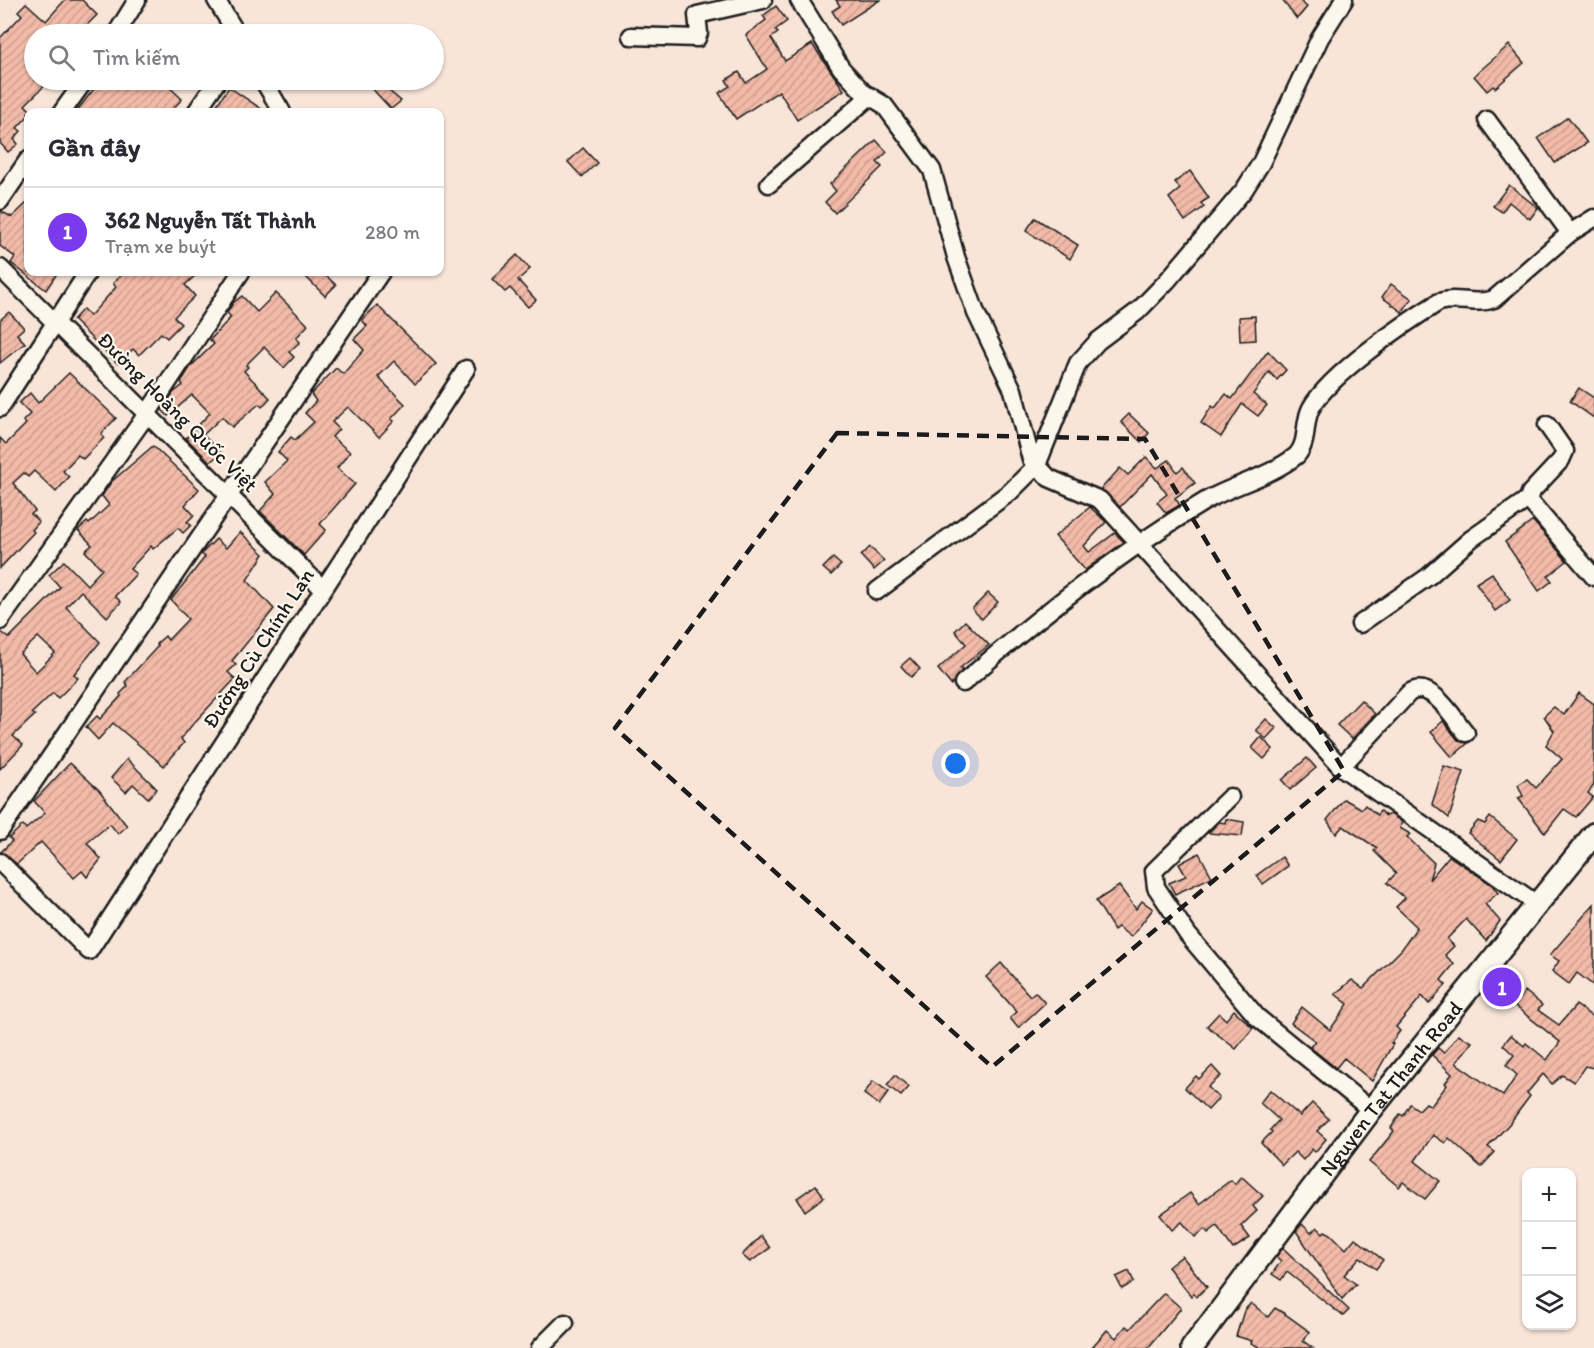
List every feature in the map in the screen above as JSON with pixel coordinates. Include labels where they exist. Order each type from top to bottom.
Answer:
[{"type":"main road","name":"Nguyen Tat Thanh Road","points":[[1192,1348],[1371,1110],[1594,834]]},
{"type":"street","points":[[122,24],[137,0]]},
{"type":"street","points":[[216,0],[231,24]]},
{"type":"street","points":[[630,36],[697,38],[699,33],[697,15],[763,0]]},
{"type":"street","points":[[799,0],[841,68],[870,96],[884,105],[932,170],[956,257],[975,314],[1013,390],[1031,459],[1049,478],[1100,500],[1341,767],[1538,905]]},
{"type":"street","points":[[877,591],[1010,492],[1037,465],[1078,363],[1098,341],[1138,311],[1167,281],[1244,190],[1261,163],[1323,32],[1344,0]]},
{"type":"street","points":[[65,108],[78,90]]},
{"type":"street","points":[[199,108],[211,90]]},
{"type":"street","points":[[269,90],[280,108]]},
{"type":"street","points":[[769,184],[870,96]]},
{"type":"street","points":[[1487,120],[1570,233]]},
{"type":"street","points":[[0,201],[24,166]]},
{"type":"street","points":[[963,683],[1052,606],[1142,544],[1209,500],[1297,455],[1304,445],[1311,408],[1336,381],[1378,343],[1439,302],[1451,299],[1483,302],[1494,299],[1570,233],[1594,218]]},
{"type":"street","name":"Đường Hoàng Quốc Việt","points":[[0,268],[323,589]]},
{"type":"street","points":[[0,408],[85,276]]},
{"type":"street","points":[[0,621],[147,414],[238,276]]},
{"type":"street","points":[[0,831],[378,276]]},
{"type":"street","name":"Đường Cù Chính Lan","points":[[0,862],[89,951],[466,369]]},
{"type":"street","points":[[1360,624],[1429,576],[1472,539],[1528,499],[1530,493],[1561,460],[1565,451],[1547,425]]},
{"type":"street","points":[[1528,499],[1594,577]]},
{"type":"street","points":[[1341,767],[1409,693],[1419,688],[1425,688],[1438,700],[1466,733]]},
{"type":"street","points":[[1230,797],[1186,842],[1158,864],[1154,871],[1156,887],[1188,935],[1257,1017],[1371,1110]]},
{"type":"street","points":[[540,1348],[565,1323]]},
{"type":"highlighted area","points":[[837,433],[1145,439],[1344,771],[992,1067],[615,728]]},
{"type":"building","points":[[65,0],[82,0],[97,15],[88,24],[24,24],[24,90],[40,90],[25,105],[28,108],[24,108],[24,120],[17,128],[21,131],[14,139],[18,144],[8,152],[0,143],[0,38],[22,15],[18,11],[26,3],[46,21]]},
{"type":"building","points":[[836,0],[880,0],[841,25],[832,11],[840,6]]},
{"type":"building","points":[[1282,0],[1299,0],[1307,7],[1297,19]]},
{"type":"building","points":[[776,6],[787,21],[775,30],[778,33],[771,38],[785,61],[812,44],[844,90],[797,120],[779,91],[736,119],[719,93],[730,86],[726,80],[739,72],[746,83],[767,69],[746,35],[766,20],[763,16]]},
{"type":"building","points":[[1509,45],[1524,63],[1495,88],[1493,86],[1487,91],[1474,76]]},
{"type":"building","points":[[93,90],[173,90],[182,99],[174,108],[79,108]]},
{"type":"building","points":[[227,90],[233,90],[260,108],[219,108],[216,106]]},
{"type":"building","points":[[373,90],[388,90],[401,101],[390,108]]},
{"type":"building","points":[[1568,117],[1587,143],[1555,163],[1538,138]]},
{"type":"building","points":[[876,140],[887,152],[877,162],[882,167],[835,213],[825,202],[836,191],[830,184]]},
{"type":"building","points":[[583,148],[597,163],[582,177],[568,162]]},
{"type":"building","points":[[1190,171],[1209,198],[1201,203],[1204,207],[1185,221],[1169,198],[1180,189],[1175,182]]},
{"type":"building","points":[[1509,185],[1538,208],[1530,219],[1509,202],[1502,212],[1493,206]]},
{"type":"building","points":[[24,206],[24,273],[11,263],[15,257],[0,246],[0,211],[12,217]]},
{"type":"building","points":[[1035,218],[1078,245],[1070,259],[1026,231]]},
{"type":"building","points":[[517,255],[530,269],[518,280],[536,300],[528,307],[510,288],[505,292],[492,279]]},
{"type":"building","points":[[28,276],[55,276],[46,290]]},
{"type":"building","points":[[121,276],[195,276],[185,285],[195,296],[174,317],[181,324],[167,338],[161,333],[139,355],[133,349],[118,364],[73,320],[83,309],[90,316],[116,287],[113,283]]},
{"type":"building","points":[[305,276],[326,276],[336,285],[325,296]]},
{"type":"building","points":[[1391,284],[1412,299],[1402,312],[1382,297]]},
{"type":"building","points":[[276,293],[308,325],[296,338],[300,342],[289,352],[294,357],[284,368],[264,347],[246,365],[248,367],[244,371],[270,398],[262,407],[259,404],[232,427],[222,417],[203,435],[221,453],[210,462],[186,438],[210,413],[192,395],[168,416],[162,410],[173,393],[183,385],[181,382],[191,366],[214,344],[210,340],[231,317],[227,313],[233,303],[242,296],[257,312]]},
{"type":"building","points":[[377,305],[436,364],[415,384],[394,361],[378,377],[405,404],[391,419],[394,421],[379,437],[348,407],[332,422],[339,429],[332,437],[350,452],[337,468],[355,484],[320,524],[326,530],[304,555],[260,511],[275,494],[265,482],[287,461],[278,452],[291,437],[295,440],[314,422],[305,413],[316,401],[311,394],[336,368],[343,374],[364,350],[354,339],[367,326],[362,320]]},
{"type":"building","points":[[9,312],[24,328],[17,334],[25,343],[0,363],[0,320]]},
{"type":"building","points":[[1255,316],[1256,340],[1240,341],[1239,317]]},
{"type":"building","points":[[1268,351],[1286,370],[1277,380],[1269,372],[1253,394],[1267,405],[1258,416],[1242,404],[1221,437],[1201,423],[1212,406],[1215,408],[1226,394],[1232,399]]},
{"type":"building","points":[[69,373],[116,418],[101,434],[104,438],[83,459],[78,455],[63,471],[69,477],[56,492],[34,471],[28,477],[24,473],[13,483],[35,511],[31,514],[39,522],[32,530],[34,532],[0,568],[0,438],[6,444],[26,424],[23,421],[30,414],[19,403],[30,393],[38,403]]},
{"type":"building","points":[[1579,388],[1594,398],[1594,418],[1570,401]]},
{"type":"building","points":[[1129,414],[1149,433],[1141,442],[1121,422]]},
{"type":"building","points":[[153,446],[199,489],[185,505],[194,515],[187,522],[191,525],[183,533],[178,528],[153,549],[151,546],[130,569],[136,574],[115,596],[121,602],[107,617],[81,591],[66,607],[100,642],[74,674],[78,678],[58,698],[53,693],[32,713],[35,715],[13,736],[23,745],[0,769],[0,631],[9,638],[60,587],[49,575],[64,561],[87,585],[102,569],[85,551],[92,545],[78,530],[87,522],[89,524],[109,505],[102,496],[111,482]],"holes":[[[38,637],[55,653],[36,672],[20,654]]]},
{"type":"building","points":[[1146,457],[1157,468],[1169,460],[1177,472],[1183,467],[1195,483],[1175,498],[1180,505],[1166,513],[1157,502],[1167,494],[1152,474],[1120,507],[1101,489],[1120,468],[1128,475]]},
{"type":"building","points":[[1090,507],[1106,522],[1084,546],[1089,552],[1115,533],[1124,542],[1085,570],[1055,536]]},
{"type":"building","points":[[1533,521],[1567,561],[1548,576],[1552,581],[1539,591],[1505,542]]},
{"type":"building","points":[[240,532],[264,554],[247,580],[274,609],[232,661],[236,665],[228,672],[235,679],[192,725],[181,739],[184,743],[164,766],[113,723],[98,740],[86,727],[97,716],[100,719],[121,696],[120,694],[128,686],[125,682],[158,646],[156,644],[165,636],[168,640],[188,619],[171,600],[205,557],[201,554],[216,539],[226,548]]},
{"type":"building","points":[[870,547],[884,561],[874,570],[861,556]]},
{"type":"building","points":[[833,558],[841,565],[831,575],[823,568]]},
{"type":"building","points":[[1492,573],[1510,600],[1495,611],[1476,583]]},
{"type":"building","points":[[988,593],[998,602],[982,619],[972,609]]},
{"type":"building","points":[[965,621],[989,645],[960,668],[962,670],[951,685],[938,669],[966,644],[955,631]]},
{"type":"building","points":[[910,658],[920,669],[911,677],[901,666]]},
{"type":"building","points":[[1579,693],[1594,704],[1594,785],[1588,793],[1593,797],[1576,817],[1564,809],[1545,833],[1518,798],[1523,796],[1518,785],[1527,779],[1536,788],[1562,759],[1546,745],[1554,731],[1544,716],[1554,707],[1564,715]]},
{"type":"building","points":[[1361,700],[1375,714],[1352,739],[1337,725]]},
{"type":"building","points":[[1266,719],[1276,728],[1266,739],[1256,730]]},
{"type":"building","points":[[1443,721],[1458,740],[1468,743],[1452,757],[1431,732]]},
{"type":"building","points":[[1261,737],[1273,749],[1264,759],[1252,748]]},
{"type":"building","points":[[1307,758],[1316,768],[1290,790],[1282,780]]},
{"type":"building","points":[[127,759],[157,789],[148,798],[133,784],[126,792],[111,778]]},
{"type":"building","points":[[70,763],[99,790],[127,826],[118,834],[110,824],[87,843],[101,859],[87,877],[82,871],[74,878],[41,842],[17,864],[1,852],[12,841],[9,838],[23,825],[26,829],[45,813],[34,801]]},
{"type":"building","points":[[1444,766],[1464,772],[1449,818],[1432,804]]},
{"type":"building","points":[[1344,799],[1362,809],[1365,805],[1377,815],[1380,811],[1386,816],[1390,814],[1402,822],[1400,828],[1410,834],[1407,837],[1434,863],[1429,880],[1449,856],[1492,885],[1498,893],[1485,904],[1500,921],[1486,941],[1466,919],[1447,939],[1454,946],[1445,955],[1454,964],[1441,980],[1446,985],[1429,1004],[1422,996],[1396,1027],[1400,1031],[1391,1043],[1393,1044],[1372,1081],[1344,1058],[1336,1068],[1310,1047],[1315,1041],[1291,1023],[1302,1007],[1330,1030],[1348,1004],[1335,994],[1352,980],[1363,988],[1402,949],[1417,927],[1396,907],[1405,898],[1387,883],[1396,873],[1374,851],[1377,848],[1343,826],[1336,834],[1327,820]]},
{"type":"building","points":[[1490,817],[1517,839],[1501,860],[1468,833],[1478,821],[1485,824]]},
{"type":"building","points":[[1226,819],[1244,822],[1242,836],[1208,833],[1219,822],[1225,823]]},
{"type":"building","points":[[1199,853],[1212,877],[1175,894],[1169,883],[1186,876],[1179,864]]},
{"type":"building","points":[[1282,857],[1288,866],[1263,884],[1257,875]]},
{"type":"building","points":[[1119,886],[1136,909],[1142,901],[1153,909],[1131,937],[1118,927],[1114,930],[1096,901]]},
{"type":"building","points":[[1594,904],[1594,986],[1577,973],[1569,984],[1552,971],[1559,961],[1550,955]]},
{"type":"building","points":[[1001,963],[1030,996],[1035,992],[1045,1003],[1018,1028],[1010,1018],[1017,1012],[986,977]]},
{"type":"building","points":[[1495,977],[1518,996],[1511,1007],[1490,983]]},
{"type":"building","points":[[1525,991],[1542,1005],[1538,1010],[1559,1025],[1576,1005],[1594,1018],[1594,1068],[1585,1066],[1574,1082],[1562,1075],[1552,1084],[1543,1074],[1527,1093],[1530,1096],[1510,1123],[1488,1147],[1495,1152],[1481,1167],[1449,1138],[1445,1143],[1433,1135],[1415,1161],[1440,1181],[1425,1199],[1403,1182],[1399,1187],[1369,1162],[1394,1131],[1391,1128],[1400,1114],[1403,1116],[1410,1104],[1419,1110],[1426,1103],[1431,1106],[1447,1085],[1445,1083],[1452,1074],[1432,1055],[1438,1048],[1444,1053],[1458,1035],[1472,1042],[1456,1063],[1503,1096],[1517,1075],[1506,1065],[1514,1055],[1503,1045],[1511,1035],[1524,1046],[1526,1043],[1547,1060],[1560,1042],[1515,1006]]},
{"type":"building","points":[[1234,1010],[1253,1028],[1236,1049],[1207,1026],[1219,1013],[1226,1020]]},
{"type":"building","points":[[1212,1066],[1221,1076],[1208,1087],[1219,1098],[1208,1110],[1185,1088],[1196,1076],[1199,1079]]},
{"type":"building","points":[[895,1075],[909,1087],[901,1096],[887,1085]]},
{"type":"building","points":[[873,1081],[889,1092],[879,1105],[864,1094]]},
{"type":"building","points":[[1270,1090],[1300,1116],[1312,1103],[1329,1119],[1317,1131],[1326,1139],[1315,1152],[1312,1149],[1303,1160],[1295,1152],[1282,1165],[1261,1143],[1272,1132],[1270,1130],[1279,1120],[1260,1103]]},
{"type":"building","points":[[1241,1176],[1263,1196],[1253,1206],[1257,1211],[1241,1226],[1250,1238],[1233,1249],[1217,1226],[1208,1233],[1205,1229],[1195,1237],[1182,1222],[1172,1230],[1160,1215],[1190,1193],[1199,1204],[1231,1180],[1235,1184]]},
{"type":"building","points":[[816,1185],[824,1197],[805,1211],[797,1198]]},
{"type":"building","points":[[1302,1224],[1311,1233],[1317,1227],[1323,1233],[1325,1231],[1331,1234],[1346,1249],[1355,1238],[1383,1260],[1376,1269],[1360,1257],[1344,1275],[1356,1284],[1342,1299],[1296,1231]]},
{"type":"building","points":[[761,1236],[770,1248],[750,1262],[742,1255]]},
{"type":"building","points":[[1283,1248],[1349,1310],[1343,1316],[1287,1272],[1281,1280],[1272,1274],[1281,1261],[1276,1257]]},
{"type":"building","points":[[1182,1256],[1207,1287],[1196,1297],[1194,1293],[1191,1296],[1168,1267]]},
{"type":"building","points":[[1129,1271],[1134,1282],[1122,1289],[1116,1277]]},
{"type":"building","points":[[1164,1293],[1181,1308],[1148,1348],[1091,1348],[1107,1330],[1116,1338],[1126,1326],[1130,1329]]},
{"type":"building","points":[[1251,1303],[1268,1317],[1275,1308],[1310,1332],[1303,1341],[1313,1348],[1261,1348],[1251,1343],[1252,1341],[1236,1336],[1244,1311]]},
{"type":"place","name":"362 Nguyễn Tất Thành","points":[[1502,987]]}]
